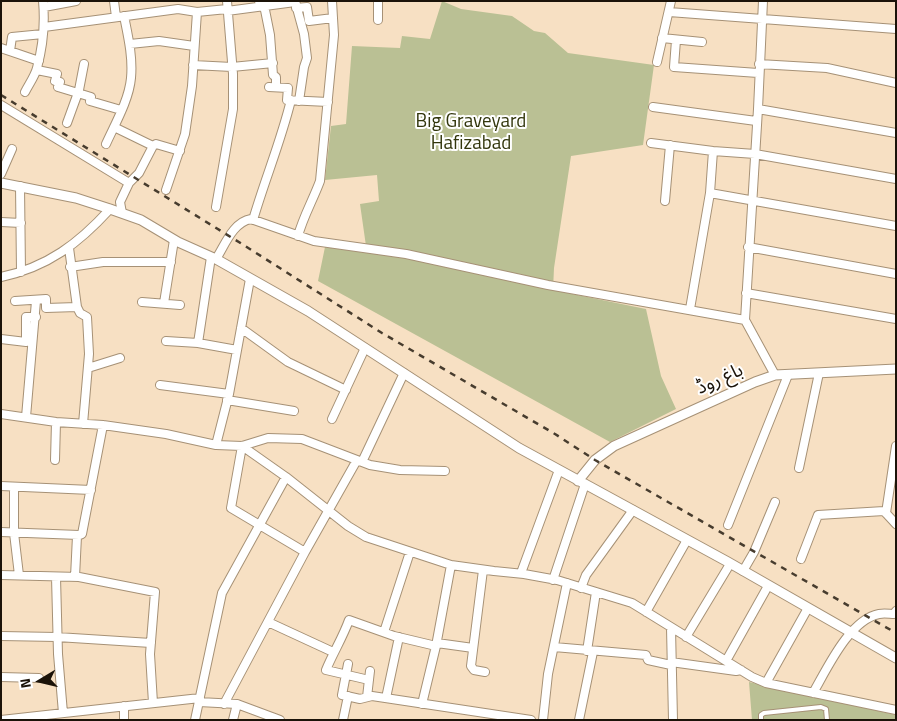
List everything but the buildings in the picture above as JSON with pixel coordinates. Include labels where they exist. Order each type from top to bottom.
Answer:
[{"type":"street","points":[[25,92],[38,65],[43,31],[43,4],[76,1]]},
{"type":"street","points":[[106,144],[121,110],[131,78],[130,44],[114,1]]},
{"type":"street","points":[[298,236],[303,217],[320,181],[334,35],[332,1]]},
{"type":"street","points":[[378,1],[378,20]]},
{"type":"street","points":[[657,62],[671,1]]},
{"type":"street","points":[[763,1],[745,320],[775,375]]},
{"type":"street","points":[[10,51],[12,37],[177,5],[197,12],[260,4],[295,4],[307,7],[310,21],[333,18]]},
{"type":"street","points":[[260,4],[264,10],[270,35],[273,75],[276,77],[272,87],[288,88],[287,100],[328,102]]},
{"type":"street","points":[[252,220],[262,187],[295,100],[307,58],[304,34],[295,4]]},
{"type":"street","points":[[216,207],[233,109],[227,7]]},
{"type":"street","points":[[166,190],[185,134],[197,12]]},
{"type":"street","points":[[669,12],[896,29]]},
{"type":"street","points":[[662,38],[702,42]]},
{"type":"street","points":[[676,40],[674,67],[758,73]]},
{"type":"street","points":[[130,44],[159,42],[194,46]]},
{"type":"street","points":[[1,48],[57,74],[55,81],[60,82],[58,87],[91,97],[90,101],[121,110]]},
{"type":"street","points":[[193,65],[232,67],[273,62]]},
{"type":"street","points":[[67,122],[78,94],[84,64]]},
{"type":"street","points":[[759,64],[827,68],[896,83]]},
{"type":"street","points":[[1,105],[129,183]]},
{"type":"street","points":[[653,107],[756,121]]},
{"type":"street","points":[[758,109],[896,133]]},
{"type":"street","points":[[114,127],[153,146],[156,144],[180,151]]},
{"type":"street","points":[[652,143],[754,154],[896,179]]},
{"type":"street","points":[[665,201],[670,145]]},
{"type":"street","points":[[122,213],[120,202],[129,183],[139,173],[153,146]]},
{"type":"street","points":[[1,174],[12,149]]},
{"type":"street","points":[[690,309],[710,194],[713,151]]},
{"type":"street","points":[[1,183],[76,198],[122,213],[141,220],[174,240],[214,258],[308,311],[519,448],[743,571],[896,658]]},
{"type":"street","points":[[20,186],[20,272]]},
{"type":"street","points":[[710,194],[896,226]]},
{"type":"street","points":[[1,277],[36,268],[69,248],[94,227],[110,209]]},
{"type":"street","points":[[198,343],[214,258],[237,226],[244,220],[271,225],[314,241],[406,254],[548,286],[745,320]]},
{"type":"street","points":[[1,222],[21,223]]},
{"type":"street","points":[[164,303],[174,240]]},
{"type":"street","points":[[748,246],[896,274]]},
{"type":"street","points":[[69,248],[70,267],[77,307],[80,313],[87,317],[88,368],[83,424]]},
{"type":"street","points":[[70,267],[103,262],[171,262]]},
{"type":"street","points":[[216,445],[228,397],[250,279]]},
{"type":"street","points":[[746,293],[896,319]]},
{"type":"street","points":[[15,301],[46,300],[46,308],[77,307]]},
{"type":"street","points":[[26,417],[36,301]]},
{"type":"street","points":[[142,302],[180,305]]},
{"type":"street","points":[[1,339],[26,342],[26,317],[36,317]]},
{"type":"street","points":[[241,328],[288,362],[346,390]]},
{"type":"street","points":[[166,341],[198,343],[237,350]]},
{"type":"street","points":[[332,419],[365,348]]},
{"type":"street","points":[[88,368],[120,358]]},
{"type":"street","name":"باغ روڈ","points":[[582,482],[595,460],[614,446],[755,382],[775,375],[896,368]]},
{"type":"street","points":[[224,704],[304,552],[327,511],[360,461],[404,373]]},
{"type":"street","points":[[800,468],[819,373]]},
{"type":"street","points":[[728,525],[788,375]]},
{"type":"street","points":[[160,386],[228,397],[294,411]]},
{"type":"street","points":[[1,414],[166,434],[216,445],[242,446],[268,438],[302,439],[360,461],[400,470],[445,471]]},
{"type":"street","points":[[55,460],[56,422]]},
{"type":"street","points":[[75,577],[77,536],[82,534],[102,425]]},
{"type":"street","points":[[242,446],[286,477],[327,511],[366,537],[451,565],[521,573],[567,583],[632,603],[752,677],[766,683],[896,710]]},
{"type":"street","points":[[242,446],[230,508],[304,552]]},
{"type":"street","points":[[886,513],[896,446]]},
{"type":"street","points":[[521,573],[559,470]]},
{"type":"street","points":[[195,720],[222,593],[286,477]]},
{"type":"street","points":[[554,580],[582,482]]},
{"type":"street","points":[[1,486],[91,490]]},
{"type":"street","points":[[14,486],[14,533],[19,575]]},
{"type":"street","points":[[743,571],[754,552],[775,502]]},
{"type":"street","points":[[581,588],[586,575],[633,510]]},
{"type":"street","points":[[801,559],[818,515],[884,511],[896,524]]},
{"type":"street","points":[[1,532],[79,535]]},
{"type":"street","points":[[646,612],[687,540]]},
{"type":"street","points":[[384,632],[410,552]]},
{"type":"street","points":[[686,637],[730,564]]},
{"type":"street","points":[[422,704],[437,644],[451,565]]},
{"type":"street","points":[[483,570],[471,666],[474,670],[485,672]]},
{"type":"street","points":[[1,575],[75,577],[155,592],[150,644],[152,703]]},
{"type":"street","points":[[56,577],[57,637],[63,713]]},
{"type":"street","points":[[544,720],[548,674],[567,583]]},
{"type":"street","points":[[726,661],[768,586]]},
{"type":"street","points":[[579,720],[590,652],[596,592]]},
{"type":"street","points":[[766,683],[808,608]]},
{"type":"street","points":[[813,693],[843,642],[851,633],[869,617],[880,613],[894,614],[896,611]]},
{"type":"street","points":[[367,697],[370,675],[346,674],[326,670],[333,652],[344,636],[349,620],[399,637],[473,648]]},
{"type":"street","points":[[268,622],[333,652]]},
{"type":"street","points":[[671,628],[673,720]]},
{"type":"street","points":[[1,636],[57,637],[150,644]]},
{"type":"street","points":[[386,698],[399,637]]},
{"type":"street","points":[[554,647],[646,656],[648,660],[671,664],[741,670]]},
{"type":"street","points":[[348,664],[342,695],[360,699],[367,697],[386,698],[531,720]]},
{"type":"street","points":[[1,677],[39,678]]},
{"type":"street","points":[[343,720],[348,696]]},
{"type":"street","points":[[1,720],[63,713],[72,716],[124,706],[200,700],[237,704],[280,720]]},
{"type":"street","points":[[233,720],[237,704]]},
{"type":"street","points":[[124,706],[124,720]]},
{"type":"lane","points":[[761,720],[761,715],[764,713],[821,707],[826,709],[827,720]]},
{"type":"green space","name":"Big Graveyard Hafizabad","points":[[442,1],[461,9],[512,16],[534,31],[545,33],[568,53],[654,65],[643,145],[571,156],[554,268],[553,290],[646,309],[661,376],[676,409],[610,442],[318,281],[325,247],[367,253],[360,204],[379,201],[377,175],[325,180],[331,126],[346,124],[352,46],[400,48],[402,36],[430,39]]},
{"type":"green space","points":[[749,682],[896,715],[896,720],[752,720]]},
{"type":"railway","points":[[1,95],[382,333],[555,434],[595,460],[896,633]]}]
